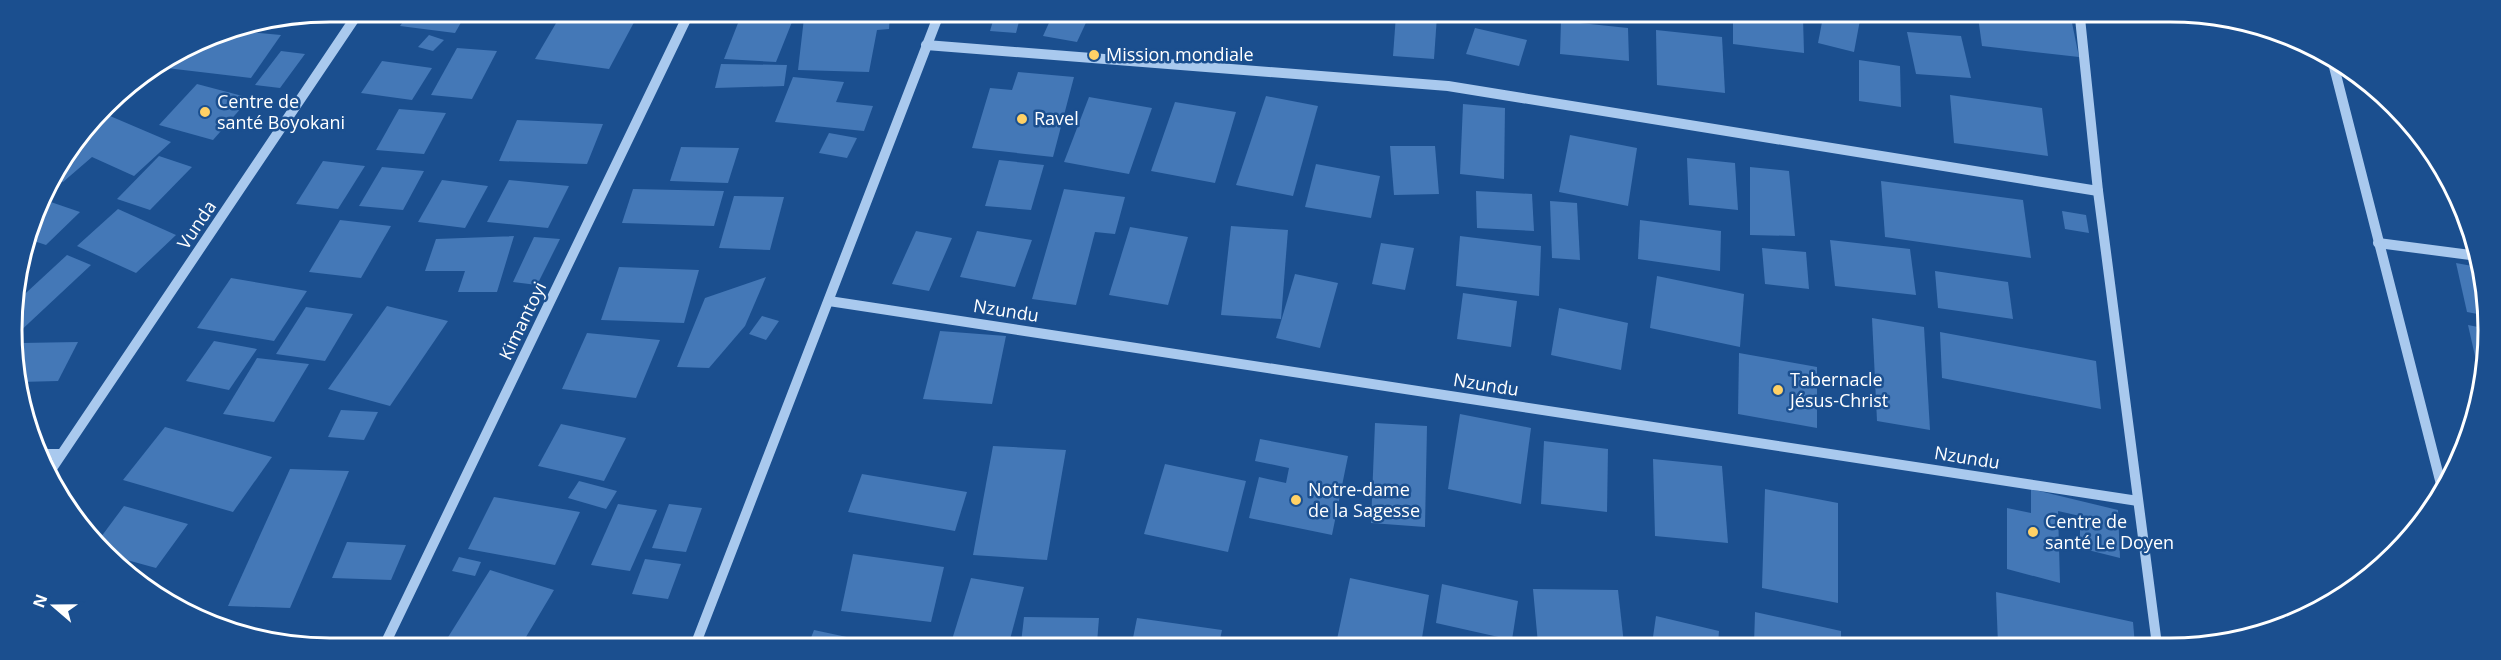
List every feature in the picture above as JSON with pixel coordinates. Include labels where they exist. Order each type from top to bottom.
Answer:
[{"type":"street","name":"Vunda","points":[[54,465],[352,22]]},
{"type":"street","name":"Kimantoyi","points":[[388,638],[684,22]]},
{"type":"street","points":[[698,638],[936,22]]},
{"type":"street","points":[[2080,22],[2098,192],[2156,638]]},
{"type":"street","points":[[926,45],[1448,86],[2098,192]]},
{"type":"street","points":[[2335,70],[2440,478]]},
{"type":"street","points":[[2378,243],[2469,255]]},
{"type":"street","name":"Nzundu","points":[[829,301],[2138,501]]},
{"type":"street","points":[[49,454],[60,454]]},
{"type":"building","points":[[403,22],[461,22],[455,33],[400,26]]},
{"type":"building","points":[[557,22],[634,22],[609,69],[535,59]]},
{"type":"building","points":[[738,22],[792,22],[776,62],[724,59]]},
{"type":"building","points":[[804,22],[889,22],[889,29],[877,30],[869,72],[798,70]]},
{"type":"building","points":[[993,22],[1019,22],[1016,33],[990,31]]},
{"type":"building","points":[[1049,22],[1086,22],[1077,42],[1043,36]]},
{"type":"building","points":[[1395,22],[1437,22],[1434,59],[1393,56]]},
{"type":"building","points":[[1561,22],[1628,28],[1629,61],[1560,54]]},
{"type":"building","points":[[1733,22],[1803,22],[1804,53],[1733,44]]},
{"type":"building","points":[[1822,22],[1860,22],[1854,52],[1818,43]]},
{"type":"building","points":[[1979,22],[2072,22],[2079,57],[1982,46]]},
{"type":"building","points":[[1475,28],[1527,40],[1519,66],[1466,54]]},
{"type":"building","points":[[1656,30],[1722,37],[1725,93],[1657,85]]},
{"type":"building","points":[[1907,32],[1961,36],[1971,78],[1916,74]]},
{"type":"building","points":[[250,33],[281,35],[251,78],[169,68],[212,46]]},
{"type":"building","points":[[429,35],[444,40],[433,51],[418,47]]},
{"type":"building","points":[[457,48],[497,51],[472,99],[431,95]]},
{"type":"building","points":[[281,51],[305,54],[280,88],[255,85]]},
{"type":"building","points":[[1859,60],[1900,66],[1901,107],[1859,101]]},
{"type":"building","points":[[382,61],[432,68],[412,100],[361,93]]},
{"type":"building","points":[[721,64],[787,65],[784,86],[715,88]]},
{"type":"building","name":"Ravel","points":[[1018,72],[1074,77],[1053,157],[972,148],[990,88],[1012,90]]},
{"type":"building","points":[[793,77],[844,82],[836,102],[873,106],[864,131],[775,122]]},
{"type":"building","name":"Centre de santé Boyokani","points":[[197,84],[250,98],[213,140],[159,125]]},
{"type":"building","points":[[1950,95],[2042,108],[2048,156],[1954,143]]},
{"type":"building","points":[[1266,96],[1318,106],[1293,196],[1236,185]]},
{"type":"building","points":[[1089,97],[1152,108],[1129,174],[1064,162]]},
{"type":"building","points":[[1175,102],[1236,112],[1215,183],[1151,171]]},
{"type":"building","points":[[1463,104],[1505,108],[1504,179],[1460,174]]},
{"type":"building","points":[[399,109],[446,113],[424,154],[376,150]]},
{"type":"building","points":[[110,116],[171,142],[134,176],[92,157],[63,182],[61,181],[74,159]]},
{"type":"building","points":[[517,120],[603,124],[587,164],[499,161]]},
{"type":"building","points":[[829,133],[857,138],[847,158],[819,153]]},
{"type":"building","points":[[1570,135],[1637,148],[1628,206],[1559,192]]},
{"type":"building","points":[[1390,146],[1435,146],[1439,194],[1394,195]]},
{"type":"building","points":[[681,147],[739,148],[728,183],[670,181]]},
{"type":"building","points":[[159,156],[192,167],[150,210],[117,199]]},
{"type":"building","points":[[1687,158],[1735,163],[1738,210],[1689,205]]},
{"type":"building","points":[[999,160],[1044,165],[1031,210],[985,206]]},
{"type":"building","points":[[323,161],[365,166],[338,209],[296,204]]},
{"type":"building","points":[[1316,164],[1380,176],[1371,218],[1305,207]]},
{"type":"building","points":[[382,167],[424,171],[403,210],[359,206]]},
{"type":"building","points":[[1750,167],[1789,171],[1795,236],[1750,235]]},
{"type":"building","points":[[442,180],[488,186],[465,228],[418,222]]},
{"type":"building","points":[[509,180],[569,186],[548,228],[487,222]]},
{"type":"building","points":[[1881,181],[2023,200],[2031,258],[1885,237]]},
{"type":"building","points":[[633,189],[724,191],[714,226],[622,223]]},
{"type":"building","points":[[1064,189],[1125,197],[1115,234],[1095,232],[1076,305],[1032,299]]},
{"type":"building","points":[[1476,191],[1532,194],[1534,231],[1477,228]]},
{"type":"building","points":[[734,196],[784,197],[770,250],[719,248]]},
{"type":"building","points":[[1550,201],[1577,203],[1580,260],[1552,258]]},
{"type":"building","points":[[50,202],[80,212],[46,245],[36,242]]},
{"type":"building","points":[[118,209],[176,235],[136,273],[77,246]]},
{"type":"building","points":[[2062,211],[2086,215],[2089,233],[2065,229]]},
{"type":"building","points":[[340,220],[391,226],[361,278],[309,272]]},
{"type":"building","points":[[1640,220],[1721,231],[1720,271],[1638,259]]},
{"type":"building","points":[[1231,226],[1288,230],[1281,319],[1221,315]]},
{"type":"building","points":[[1130,227],[1188,237],[1168,305],[1109,295]]},
{"type":"building","points":[[916,231],[952,238],[929,291],[892,284]]},
{"type":"building","points":[[977,231],[1032,240],[1015,287],[960,277]]},
{"type":"building","points":[[514,236],[497,292],[458,292],[465,271],[425,271],[436,239]]},
{"type":"building","points":[[1460,236],[1541,246],[1539,296],[1456,286]]},
{"type":"building","points":[[534,237],[560,239],[537,285],[513,282]]},
{"type":"building","points":[[1830,240],[1910,249],[1916,295],[1835,286]]},
{"type":"building","points":[[1381,243],[1414,248],[1405,290],[1372,284]]},
{"type":"building","points":[[1762,248],[1806,252],[1809,289],[1765,284]]},
{"type":"building","points":[[67,255],[91,265],[22,329],[25,294]]},
{"type":"building","points":[[2456,263],[2472,266],[2473,270],[2478,314],[2467,312]]},
{"type":"building","points":[[619,267],[699,270],[684,323],[601,320]]},
{"type":"building","points":[[1935,271],[2008,282],[2013,319],[1938,308]]},
{"type":"building","points":[[1295,274],[1338,283],[1320,348],[1276,338]]},
{"type":"building","points":[[1657,276],[1744,294],[1740,347],[1650,328]]},
{"type":"building","points":[[766,277],[745,326],[709,368],[677,367],[705,298]]},
{"type":"building","points":[[231,278],[307,291],[274,341],[197,328]]},
{"type":"building","points":[[1463,293],[1517,301],[1511,347],[1457,339]]},
{"type":"building","points":[[387,306],[448,321],[390,406],[328,389]]},
{"type":"building","points":[[306,307],[353,314],[325,361],[276,354]]},
{"type":"building","points":[[1559,308],[1628,323],[1621,370],[1551,355]]},
{"type":"building","points":[[762,316],[779,321],[766,340],[749,334]]},
{"type":"building","points":[[1872,318],[1924,327],[1930,430],[1877,421]]},
{"type":"building","points":[[2468,325],[2478,327],[2477,363]]},
{"type":"building","points":[[940,331],[1006,336],[992,404],[923,399]]},
{"type":"building","points":[[1940,332],[2096,361],[2101,409],[1942,378]]},
{"type":"building","points":[[587,333],[660,340],[636,398],[562,389]]},
{"type":"building","points":[[214,341],[257,349],[229,390],[186,381]]},
{"type":"building","points":[[78,342],[58,381],[27,382],[23,343]]},
{"type":"building","name":"Tabernacle Jésus-Christ","points":[[1739,353],[1817,367],[1817,428],[1738,414]]},
{"type":"building","points":[[257,358],[309,364],[274,422],[223,414]]},
{"type":"building","points":[[341,410],[378,412],[364,440],[328,437]]},
{"type":"building","points":[[1460,414],[1531,428],[1521,504],[1448,489]]},
{"type":"building","points":[[1375,423],[1427,426],[1425,527],[1371,523]]},
{"type":"building","points":[[561,424],[626,438],[604,481],[538,466]]},
{"type":"building","points":[[165,427],[272,457],[233,512],[123,480]]},
{"type":"building","name":"Notre-dame de la Sagesse","points":[[1260,439],[1348,456],[1332,535],[1249,518],[1259,477],[1286,483],[1289,468],[1255,461]]},
{"type":"building","points":[[1544,441],[1608,449],[1607,512],[1541,504]]},
{"type":"building","points":[[993,446],[1066,450],[1047,560],[973,555]]},
{"type":"building","points":[[1653,459],[1722,466],[1728,543],[1655,536]]},
{"type":"building","points":[[1165,464],[1246,481],[1228,552],[1144,534]]},
{"type":"building","points":[[290,469],[349,471],[290,608],[228,606]]},
{"type":"building","points":[[862,474],[967,492],[955,531],[848,512]]},
{"type":"building","points":[[579,481],[617,491],[606,509],[568,498]]},
{"type":"building","points":[[1765,489],[1838,503],[1838,603],[1762,588]]},
{"type":"building","name":"Centre de santé Le Doyen","points":[[2031,489],[2118,510],[2120,558],[2080,548],[2080,516],[2058,511],[2060,583],[2007,569],[2007,508],[2031,513]]},
{"type":"building","points":[[494,497],[580,512],[555,565],[468,549]]},
{"type":"building","points":[[618,504],[657,510],[630,571],[591,565]]},
{"type":"building","points":[[669,504],[702,508],[686,552],[652,548]]},
{"type":"building","points":[[124,506],[188,524],[156,568],[126,560],[102,536]]},
{"type":"building","points":[[347,542],[406,545],[391,580],[332,578]]},
{"type":"building","points":[[853,554],[944,567],[931,622],[841,611]]},
{"type":"building","points":[[459,557],[481,562],[475,576],[452,571]]},
{"type":"building","points":[[645,559],[681,564],[668,599],[632,594]]},
{"type":"building","points":[[490,570],[554,590],[525,638],[448,638]]},
{"type":"building","points":[[971,578],[1024,587],[1010,638],[953,638]]},
{"type":"building","points":[[1350,578],[1429,595],[1422,638],[1337,638]]},
{"type":"building","points":[[1442,584],[1518,601],[1512,638],[1436,623]]},
{"type":"building","points":[[1533,589],[1618,590],[1623,638],[1537,638]]},
{"type":"building","points":[[1996,592],[2133,622],[2134,638],[1998,638]]},
{"type":"building","points":[[1755,612],[1841,631],[1841,638],[1754,638]]},
{"type":"building","points":[[1656,616],[1719,631],[1718,638],[1653,638]]},
{"type":"building","points":[[1024,617],[1099,618],[1097,638],[1022,638]]},
{"type":"building","points":[[1137,618],[1222,630],[1220,638],[1133,638]]},
{"type":"building","points":[[814,630],[851,638],[811,638]]},
{"type":"place","name":"Mission mondiale","points":[[1094,55]]},
{"type":"place","name":"Centre de santé Boyokani","points":[[205,112]]},
{"type":"place","name":"Ravel","points":[[1022,119]]},
{"type":"place","name":"Tabernacle Jésus-Christ","points":[[1778,390]]},
{"type":"place","name":"Notre-dame de la Sagesse","points":[[1296,500]]},
{"type":"place","name":"Centre de santé Le Doyen","points":[[2033,532]]}]
